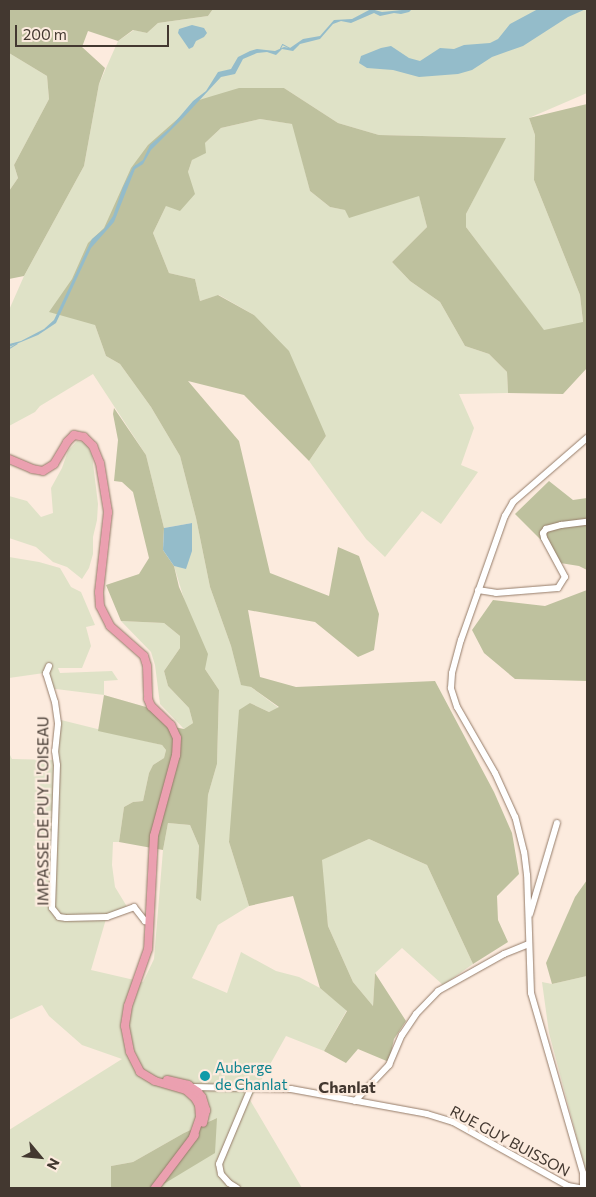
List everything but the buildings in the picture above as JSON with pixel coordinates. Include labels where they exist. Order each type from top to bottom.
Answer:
[{"type":"main road","points":[[9,459],[35,470],[46,470],[56,462],[68,440],[78,435],[89,440],[98,457],[106,494],[108,518],[100,584],[100,606],[104,617],[112,629],[144,656],[147,666],[148,699],[175,731],[177,744],[172,774],[154,836],[150,922],[146,958],[126,1013],[126,1037],[136,1066],[146,1077],[186,1090],[199,1092]]},
{"type":"main road","points":[[136,1066],[151,1076],[199,1092],[205,1103],[204,1122],[155,1188]]},
{"type":"main road","points":[[193,1137],[200,1117],[199,1092]]},
{"type":"street","points":[[583,1188],[583,1172],[531,993],[524,852],[515,817],[495,773],[457,707],[451,688],[452,673],[461,640],[505,516],[513,502],[587,438]]},
{"type":"street","points":[[478,590],[496,593],[558,588],[565,577],[543,533],[546,529],[561,525],[587,522]]},
{"type":"street","name":"IMPASSE DE PUY L'OISEAU","points":[[49,666],[46,673],[55,702],[58,724],[55,751],[57,774],[52,908],[55,913],[66,918],[107,917],[134,907],[146,921],[150,922]]},
{"type":"street","points":[[528,923],[557,823]]},
{"type":"street","points":[[355,1101],[389,1065],[402,1035],[416,1014],[438,991],[504,954],[529,944]]},
{"type":"street","name":"RUE GUY BUISSON","points":[[199,1092],[215,1088],[291,1089],[427,1114],[453,1122],[568,1186],[579,1188]]},
{"type":"street","points":[[237,1188],[228,1183],[222,1174],[219,1164],[251,1088]]},
{"type":"green space","points":[[9,9],[213,9],[208,16],[158,23],[147,33],[133,30],[118,41],[88,31],[82,47],[105,68],[99,84],[84,166],[24,276],[9,279],[9,191],[18,178],[14,165],[49,99],[47,76],[9,53]]},
{"type":"green space","points":[[213,9],[587,9],[587,93],[529,118],[535,135],[534,180],[580,295],[583,323],[544,331],[466,227],[466,214],[505,138],[379,135],[338,123],[284,88],[199,100],[188,112],[95,325],[106,356],[120,364],[151,407],[180,456],[196,518],[210,587],[231,646],[241,684],[251,687],[279,708],[269,712],[250,703],[229,842],[249,906],[218,925],[192,978],[227,993],[241,952],[276,971],[299,977],[320,988],[347,1010],[324,1051],[286,1036],[250,1100],[302,1188],[157,1188],[217,1118],[184,1133],[133,1162],[111,1166],[111,1188],[9,1188],[9,1130],[122,1059],[82,1045],[49,1016],[42,1005],[9,1020],[9,753],[12,759],[57,760],[61,720],[162,745],[166,750],[164,758],[153,765],[149,773],[143,801],[133,802],[124,807],[119,842],[113,842],[112,865],[115,887],[129,910],[106,919],[91,970],[143,982],[154,959],[163,850],[168,823],[190,825],[199,846],[196,898],[208,795],[217,764],[219,690],[205,669],[174,566],[186,568],[192,523],[164,528],[146,455],[93,374],[40,406],[35,412],[9,426],[9,310],[24,276],[84,166],[99,84],[118,41],[134,30],[147,33],[158,23],[208,16]]},
{"type":"green space","points":[[9,53],[47,76],[49,99],[14,165],[18,178],[9,191]]},
{"type":"green space","points":[[239,88],[284,88],[338,123],[379,135],[506,138],[466,214],[466,227],[544,330],[583,322],[580,295],[534,180],[535,135],[529,118],[587,104],[587,368],[563,394],[508,393],[507,372],[489,354],[465,346],[440,302],[410,281],[392,262],[427,227],[419,196],[349,218],[345,210],[330,207],[310,191],[292,124],[260,119],[221,128],[205,143],[206,153],[192,160],[188,172],[195,194],[180,211],[166,206],[153,233],[169,273],[195,279],[200,301],[218,295],[254,315],[289,351],[326,436],[309,461],[244,395],[188,381],[239,441],[270,573],[329,596],[338,547],[359,556],[379,614],[374,650],[358,657],[315,622],[248,610],[260,677],[296,687],[435,681],[494,792],[512,833],[519,874],[497,896],[498,920],[508,942],[473,964],[427,865],[369,839],[322,860],[328,926],[353,982],[373,1006],[375,973],[406,1021],[394,1039],[389,1062],[358,1049],[346,1063],[324,1051],[347,1011],[320,988],[293,896],[249,906],[229,842],[239,710],[250,703],[269,712],[279,707],[251,687],[241,685],[231,646],[210,587],[196,518],[180,456],[151,407],[120,364],[106,356],[95,325],[49,312],[72,279],[88,243],[104,228],[131,168],[148,145],[199,100]]},
{"type":"green space","points":[[260,119],[293,124],[310,191],[330,207],[346,210],[419,195],[427,227],[392,262],[410,281],[440,302],[465,346],[489,354],[507,372],[508,393],[459,394],[474,428],[461,465],[478,472],[441,524],[422,511],[385,557],[366,539],[309,461],[326,436],[254,315],[219,295],[200,301],[195,279],[169,273],[153,233],[166,206],[188,172],[192,160],[205,143],[221,128]]},
{"type":"green space","points":[[114,408],[146,455],[164,528],[163,550],[174,566],[179,587],[208,654],[205,669],[219,690],[217,764],[208,795],[201,901],[196,898],[199,846],[190,825],[168,823],[163,850],[119,842],[124,807],[133,802],[143,801],[149,773],[153,765],[164,758],[166,750],[162,745],[98,731],[104,695],[146,707],[169,726],[184,729],[193,723],[189,708],[168,686],[164,671],[180,648],[180,636],[164,623],[121,621],[106,585],[139,574],[149,558],[133,492],[122,482],[114,481],[118,440],[113,414]]},
{"type":"green space","points":[[77,441],[86,443],[92,455],[98,504],[93,537],[93,554],[89,568],[82,579],[67,567],[53,562],[36,547],[9,538],[9,496],[27,501],[41,517],[53,513],[51,488],[62,468],[68,451]]},
{"type":"green space","points":[[549,481],[573,500],[587,498],[587,570],[579,566],[554,562],[549,548],[515,514]]},
{"type":"green space","points":[[9,557],[60,568],[71,587],[81,592],[95,625],[86,627],[91,646],[82,668],[58,668],[60,673],[112,671],[118,680],[104,681],[104,695],[48,688],[44,673],[9,678]]},
{"type":"green space","points":[[587,590],[587,681],[515,679],[484,653],[472,630],[493,600],[545,606]]},
{"type":"green space","points":[[121,621],[164,623],[180,636],[180,648],[164,671],[168,686],[189,708],[193,723],[184,729],[160,704],[155,665],[151,652]]},
{"type":"green space","points":[[369,839],[427,865],[473,964],[443,985],[402,948],[375,973],[373,1006],[353,982],[328,926],[321,860]]},
{"type":"green space","points":[[587,880],[587,976],[552,984],[546,963],[575,897]]},
{"type":"green space","points":[[587,976],[587,1176],[549,1033],[542,982],[552,984]]},
{"type":"green space","points":[[217,1118],[215,1153],[157,1188],[111,1188],[111,1166],[133,1162],[184,1133]]},
{"type":"water","points":[[371,9],[382,12],[412,9],[401,14],[394,13],[380,16],[374,13],[351,23],[341,21],[333,24],[320,39],[300,44],[293,51],[282,49],[276,55],[267,52],[257,53],[243,59],[235,74],[221,77],[151,150],[143,164],[135,169],[114,222],[91,248],[56,323],[38,335],[9,347],[9,344],[21,341],[44,329],[54,320],[92,239],[104,229],[113,216],[123,187],[133,167],[143,160],[150,145],[170,128],[193,101],[206,91],[218,72],[231,69],[238,57],[250,51],[257,49],[275,51],[284,47],[290,48],[303,39],[320,36],[334,20],[352,19]]},
{"type":"water","points":[[538,9],[586,9],[568,17],[523,46],[492,57],[472,70],[458,74],[419,77],[393,70],[367,68],[359,63],[361,56],[391,46],[409,58],[420,61],[440,48],[454,49],[464,45],[490,43],[498,39],[510,24]]},
{"type":"water","points":[[192,25],[204,28],[207,33],[189,49],[178,33],[179,29]]},
{"type":"water","points":[[192,523],[192,551],[186,569],[174,566],[163,550],[164,528]]},
{"type":"waterway","points":[[280,48],[282,44],[290,48]]},
{"type":"waterway","points":[[132,172],[135,165]]},
{"type":"waterway","points":[[9,348],[17,343]]},
{"type":"place","name":"Auberge de Chanlat","points":[[205,1076]]},
{"type":"district","name":"Chanlat","points":[[347,1087]]}]
